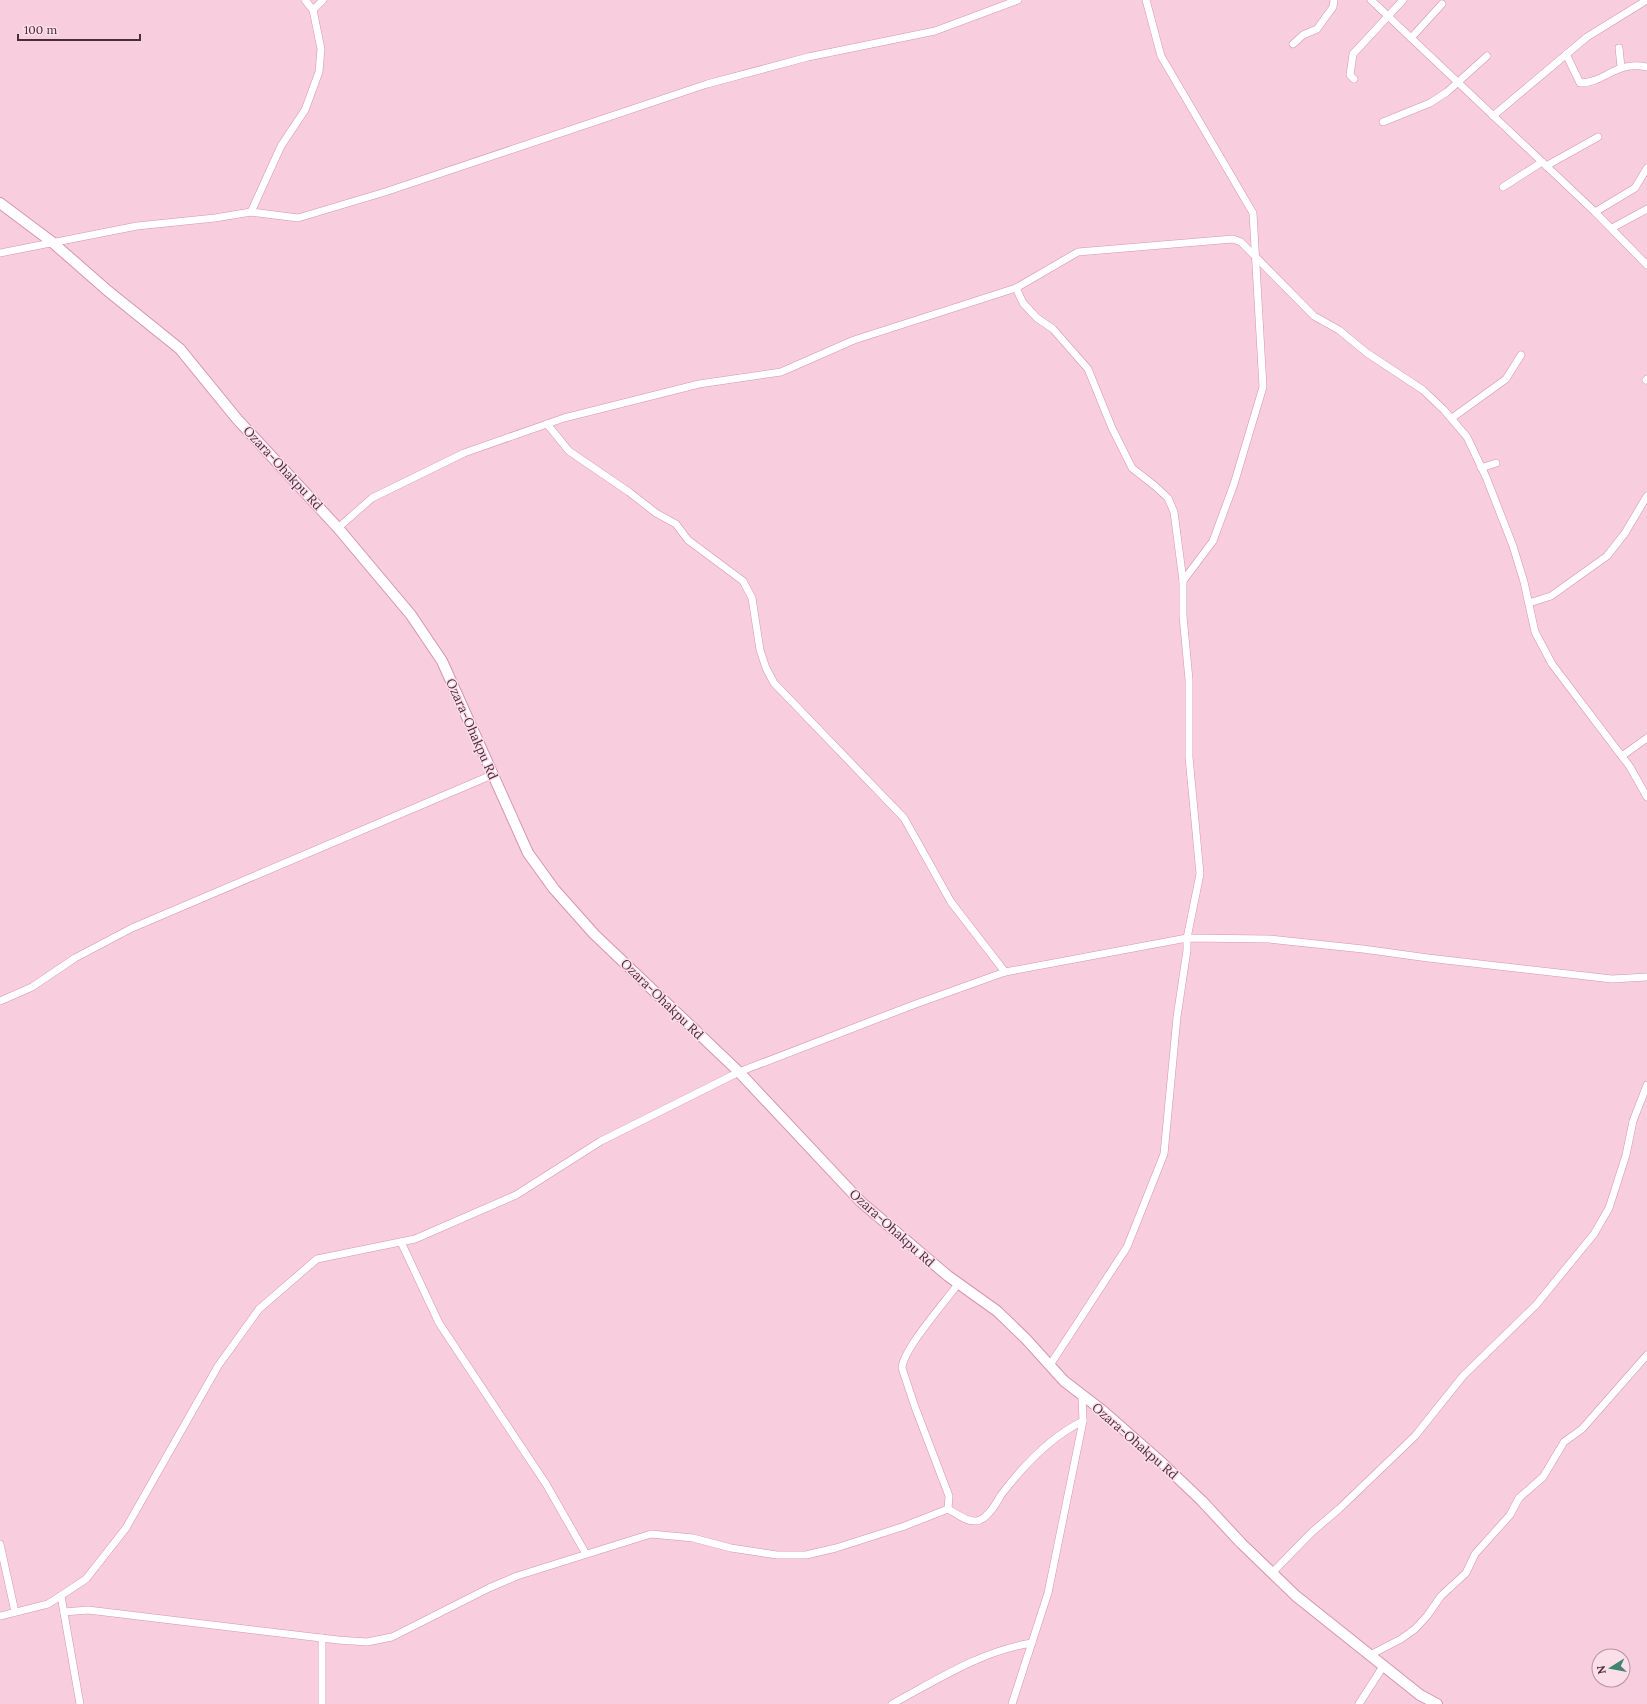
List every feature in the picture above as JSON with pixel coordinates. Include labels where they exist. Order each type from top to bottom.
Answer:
[{"type":"main road","name":"Ozara-Ohakpu Rd","points":[[0,203],[52,242],[108,291],[180,349],[238,419],[338,528],[416,621],[442,661],[528,853],[554,889],[594,934],[739,1072],[861,1202],[958,1284],[997,1311],[1026,1339],[1064,1381],[1082,1397],[1103,1411],[1166,1467],[1202,1501],[1241,1543],[1296,1596],[1420,1695],[1436,1704]]},
{"type":"street","points":[[251,212],[281,146],[305,110],[318,72],[320,49],[313,10],[305,0]]},
{"type":"street","points":[[313,10],[323,0]]},
{"type":"street","points":[[0,253],[137,226],[215,218],[251,212],[298,218],[385,192],[707,84],[808,57],[935,31],[1018,0]]},
{"type":"street","points":[[1146,0],[1161,56],[1253,213],[1256,257],[1263,387],[1234,484],[1213,541],[1183,581]]},
{"type":"street","points":[[1293,44],[1303,35],[1316,29],[1333,7],[1334,0]]},
{"type":"street","points":[[1371,0],[1612,228],[1647,265]]},
{"type":"street","points":[[1354,78],[1350,74],[1353,54],[1389,17],[1403,0]]},
{"type":"street","points":[[1492,116],[1588,37],[1647,0]]},
{"type":"street","points":[[1411,38],[1442,4]]},
{"type":"street","points":[[1619,48],[1621,67]]},
{"type":"street","points":[[1566,54],[1580,83],[1588,83],[1621,67],[1638,65],[1647,67]]},
{"type":"street","points":[[1383,122],[1430,102],[1447,92],[1487,56]]},
{"type":"street","points":[[1503,187],[1544,164],[1598,137]]},
{"type":"street","points":[[1595,212],[1635,188],[1647,168]]},
{"type":"street","points":[[1612,228],[1647,208]]},
{"type":"street","points":[[338,528],[372,498],[464,453],[564,418],[699,384],[781,372],[854,340],[1016,288],[1078,252],[1232,239],[1241,242],[1314,316],[1338,330],[1367,353],[1423,390],[1452,418],[1467,437],[1482,468],[1513,546],[1529,603],[1535,632],[1552,664],[1622,756],[1647,797]]},
{"type":"street","points":[[1016,288],[1023,303],[1037,318],[1053,329],[1088,368],[1112,428],[1132,468],[1168,498],[1174,512],[1183,581],[1183,616],[1188,680],[1189,757],[1200,874],[1187,938],[1187,950],[1177,1017],[1164,1154],[1127,1246],[1050,1365]]},
{"type":"street","points":[[1452,418],[1506,379],[1522,356]]},
{"type":"street","points":[[547,424],[569,451],[629,492],[656,514],[676,524],[688,540],[701,548],[743,581],[752,598],[760,650],[766,668],[774,683],[904,818],[951,902],[1005,972]]},
{"type":"street","points":[[1482,468],[1496,463]]},
{"type":"street","points":[[1529,603],[1552,596],[1607,556],[1625,533],[1647,496]]},
{"type":"street","points":[[1622,756],[1647,738]]},
{"type":"street","points":[[0,1002],[32,987],[75,958],[132,928],[492,775]]},
{"type":"street","points":[[0,1616],[48,1604],[86,1579],[126,1528],[218,1366],[259,1309],[317,1259],[415,1239],[516,1195],[601,1142],[739,1072],[913,1005],[1005,972],[1187,938],[1269,939],[1612,979],[1647,977]]},
{"type":"street","points":[[1272,1573],[1312,1532],[1339,1509],[1416,1436],[1463,1376],[1536,1305],[1594,1234],[1609,1208],[1626,1155],[1632,1121],[1647,1085]]},
{"type":"street","points":[[401,1242],[438,1323],[546,1484],[586,1554]]},
{"type":"street","points":[[948,1509],[949,1496],[915,1407],[902,1368],[902,1362],[910,1348],[958,1284]]},
{"type":"street","points":[[1370,1655],[1402,1639],[1415,1629],[1427,1616],[1441,1596],[1466,1573],[1475,1554],[1510,1515],[1519,1498],[1543,1477],[1564,1442],[1582,1429],[1647,1355]]},
{"type":"street","points":[[1012,1704],[1048,1593],[1083,1421],[1082,1397]]},
{"type":"street","points":[[948,1509],[968,1520],[977,1521],[989,1513],[1011,1482],[1047,1444],[1066,1429],[1083,1421]]},
{"type":"street","points":[[64,1612],[88,1610],[367,1642],[392,1637],[489,1588],[525,1574],[651,1534],[693,1538],[731,1548],[777,1555],[806,1555],[836,1548],[902,1527],[948,1509]]},
{"type":"street","points":[[0,1544],[15,1612]]},
{"type":"street","points":[[61,1596],[80,1704]]},
{"type":"street","points":[[322,1638],[322,1704]]},
{"type":"street","points":[[892,1704],[988,1654],[1010,1646],[1032,1643]]},
{"type":"street","points":[[1359,1704],[1384,1665]]}]
